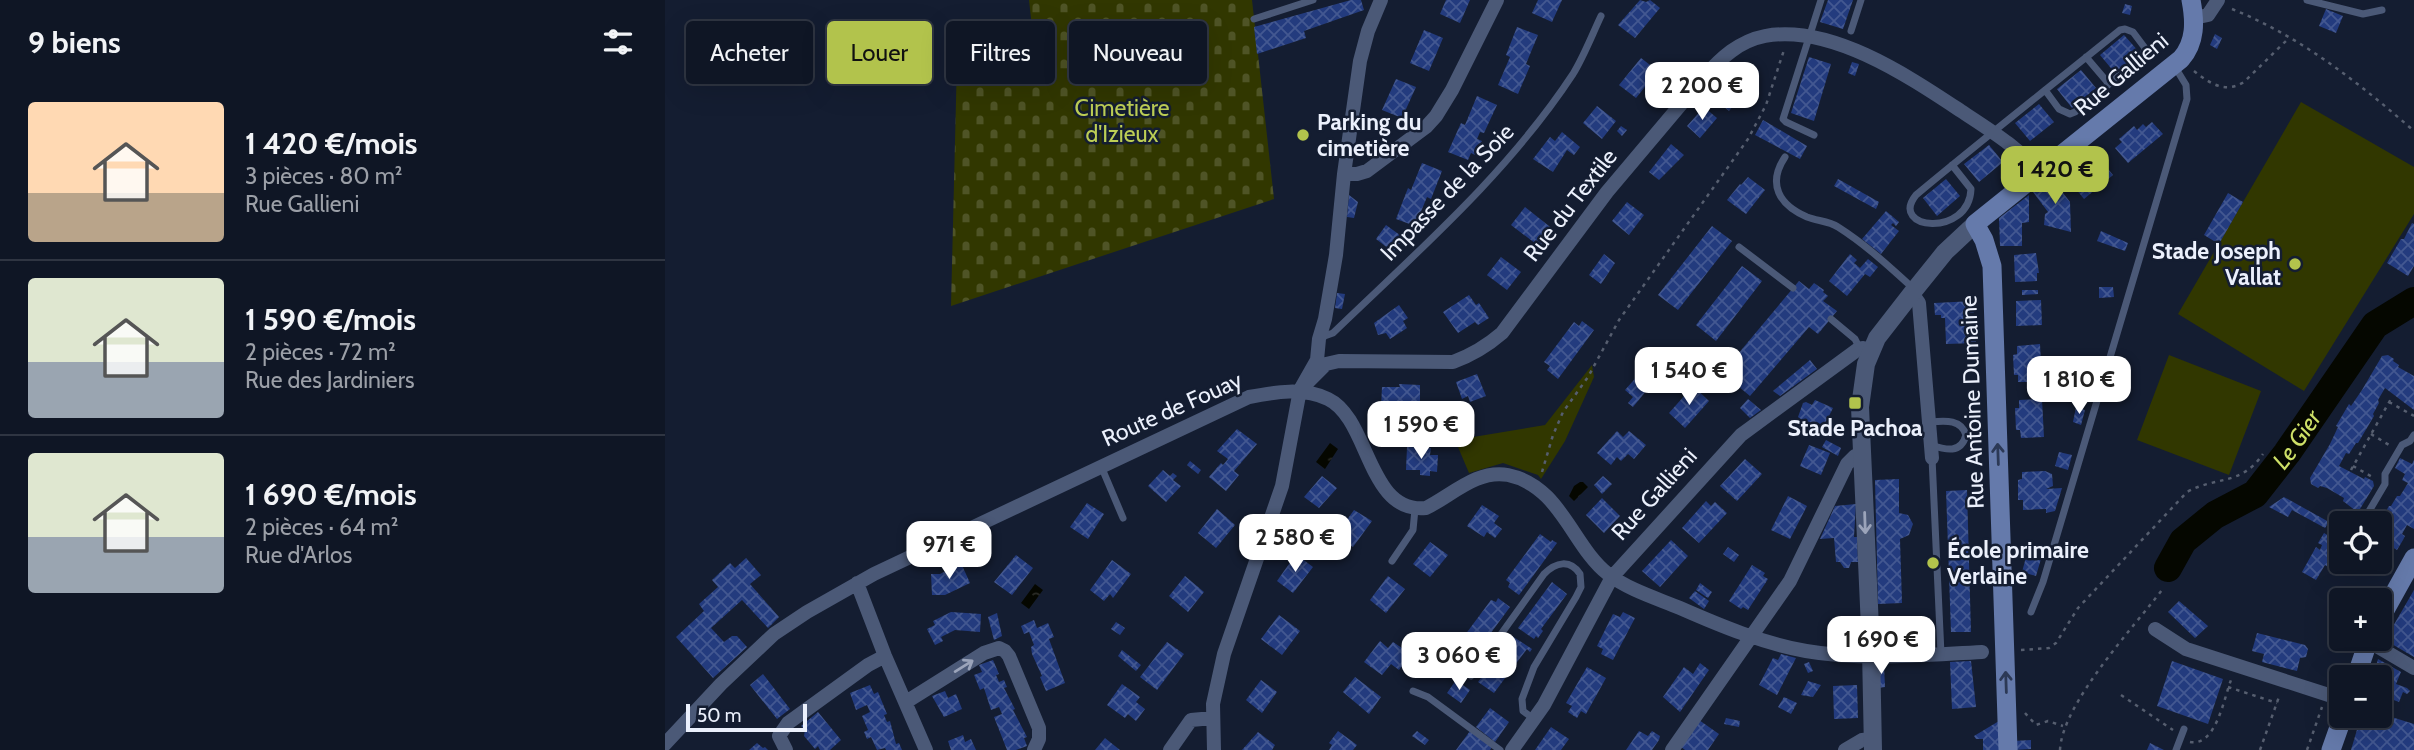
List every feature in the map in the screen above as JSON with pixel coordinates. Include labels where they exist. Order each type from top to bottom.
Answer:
[{"type":"main road","name":"Rue Gallieni","points":[[1975,224],[2178,63],[2193,38],[2192,9]]},
{"type":"main road","name":"Rue Antoine Dumaine","points":[[1975,224],[1985,240],[1992,266],[2008,750]]},
{"type":"main road","points":[[2392,597],[2414,558]]},
{"type":"main road","points":[[2331,750],[2339,728]]},
{"type":"street","points":[[1214,750],[1213,718],[1217,680],[1224,653],[1282,486],[1300,390],[1317,359],[1319,339],[1331,292],[1360,61],[1368,31],[1381,0]]},
{"type":"street","points":[[1344,174],[1367,171],[1426,127],[1436,116],[1497,0]]},
{"type":"street","name":"Rue Gallieni","points":[[2192,9],[2208,15],[2218,0]]},
{"type":"street","name":"Rue du Textile","points":[[1300,390],[1327,364],[1339,361],[1453,362],[1487,346],[1502,333],[1607,192],[1719,60],[1738,45],[1763,36],[1809,36],[1896,69],[1992,132],[2021,154],[2040,174]]},
{"type":"street","name":"Rue Gallieni","points":[[1512,750],[1561,674],[1612,577],[1741,435],[1772,411],[1865,350],[1945,252],[1975,224]]},
{"type":"street","points":[[1914,291],[1919,303],[1931,451]]},
{"type":"street","points":[[1845,750],[1862,740],[1873,745],[1860,407],[1865,350]]},
{"type":"street","points":[[1300,390],[1329,399],[1344,412],[1384,487],[1395,499],[1415,509],[1426,508],[1483,476],[1496,474],[1519,478],[1546,496],[1559,509],[1597,562],[1612,577],[1749,637],[1807,651],[1871,657],[1982,652]]},
{"type":"street","name":"Route de Fouay","points":[[665,744],[721,684],[774,634],[857,583],[1249,397],[1300,390]]},
{"type":"street","points":[[1672,750],[1797,570],[1847,464],[1855,456],[1862,455]]},
{"type":"street","points":[[857,583],[926,750]]},
{"type":"street","points":[[2155,629],[2186,649],[2329,695]]},
{"type":"street","points":[[906,702],[984,653],[999,648],[1009,656],[1039,728],[1039,739],[1034,750]]},
{"type":"street","points":[[2387,651],[2414,668]]},
{"type":"street","points":[[786,750],[779,736],[787,723],[868,665],[885,656]]},
{"type":"street","points":[[1170,750],[1191,720],[1213,718]]},
{"type":"lane","points":[[1254,19],[1313,0]]},
{"type":"lane","points":[[1814,135],[1783,119],[1821,0]]},
{"type":"lane","points":[[1851,31],[1861,0]]},
{"type":"lane","points":[[2308,0],[2363,14],[2382,10]]},
{"type":"lane","name":"Impasse de la Soie","points":[[1319,339],[1333,333],[1507,163],[1573,74],[1601,16]]},
{"type":"lane","points":[[1952,165],[1971,189],[1968,201],[1950,220],[1926,225],[1911,213],[1911,201],[1952,165],[1992,132],[2120,30],[2133,32],[2145,48],[2143,56],[2070,114],[2059,109],[2045,90]]},
{"type":"lane","points":[[2086,57],[2109,84]]},
{"type":"lane","points":[[2031,612],[2187,99],[2178,63]]},
{"type":"lane","points":[[1785,157],[1777,170],[1775,183],[1783,199],[1805,216],[1840,228],[1914,291]]},
{"type":"lane","points":[[1739,247],[1793,288]]},
{"type":"lane","points":[[1831,318],[1865,350]]},
{"type":"lane","points":[[1929,422],[1958,424],[1963,426],[1966,435],[1965,441],[1957,449],[1931,451],[1941,654]]},
{"type":"lane","points":[[2370,511],[2385,484],[2385,474],[2399,451],[2414,435]]},
{"type":"lane","points":[[1101,465],[1123,518]]},
{"type":"lane","points":[[1392,561],[1413,530],[1415,509]]},
{"type":"lane","points":[[1471,676],[1544,573],[1562,563],[1573,566],[1580,574],[1581,587],[1542,650],[1522,699],[1523,710],[1534,719]]},
{"type":"lane","points":[[1413,691],[1427,697],[1500,750]]},
{"type":"lane","points":[[2176,750],[2183,733]]},
{"type":"path","points":[[2231,9],[2289,37],[2351,78],[2414,131]]},
{"type":"path","points":[[1542,473],[1563,412],[1588,377],[1619,320],[1759,120],[1786,43],[1786,35]]},
{"type":"path","points":[[2178,63],[2213,85],[2230,88],[2244,82],[2289,37]]},
{"type":"path","points":[[2385,484],[2352,468],[2392,397]]},
{"type":"path","points":[[2389,402],[2414,416]]},
{"type":"path","points":[[2371,435],[2399,451]]},
{"type":"path","points":[[2015,649],[2037,650],[2049,648],[2056,643],[2078,608],[2187,492],[2196,486],[2239,477],[2263,454]]},
{"type":"path","points":[[2060,750],[2064,727],[2078,700],[2162,590]]},
{"type":"path","points":[[2121,695],[2196,743],[2207,737],[2214,727],[2236,665]]},
{"type":"path","points":[[2260,750],[2285,681]]},
{"type":"path","points":[[2228,687],[2277,703]]},
{"type":"path","points":[[2307,750],[2326,694]]},
{"type":"path","points":[[2020,707],[2036,725],[2048,721],[2064,727]]},
{"type":"green space","name":"Cimetière d'Izieux","points":[[1029,0],[1252,0],[1274,199],[951,306],[956,84],[1055,84],[1055,21],[1031,21]]},
{"type":"green space","name":"Stade Joseph Vallat","points":[[2301,102],[2414,167],[2414,214],[2304,391],[2178,314]]},
{"type":"green space","points":[[2169,355],[2261,391],[2229,475],[2137,440]]},
{"type":"green space","points":[[1592,365],[1594,377],[1565,441],[1541,479],[1538,475],[1503,463],[1469,473],[1455,440],[1545,425]]},
{"type":"water","points":[[1330,443],[1338,449],[1325,469],[1316,462]]},
{"type":"water","points":[[1580,482],[1588,487],[1574,501],[1569,496],[1574,486]]},
{"type":"water","points":[[1035,584],[1043,590],[1029,609],[1021,603]]},
{"type":"building","points":[[1351,0],[1361,0],[1364,10],[1304,31],[1306,38],[1257,54],[1254,27]]},
{"type":"building","points":[[1446,0],[1470,0],[1460,23],[1440,14]]},
{"type":"building","points":[[1538,0],[1562,0],[1552,22],[1532,13]]},
{"type":"building","points":[[1640,0],[1650,0],[1660,8],[1635,38],[1618,25]]},
{"type":"building","points":[[1828,0],[1853,0],[1843,29],[1820,22]]},
{"type":"building","points":[[2125,4],[2132,6],[2130,15],[2122,13]]},
{"type":"building","points":[[2326,9],[2343,16],[2336,33],[2319,26]]},
{"type":"building","points":[[1517,27],[1538,35],[1526,64],[1530,66],[1518,94],[1498,85],[1510,57],[1506,55]]},
{"type":"building","points":[[1424,30],[1443,38],[1429,71],[1410,63]]},
{"type":"building","points":[[2215,34],[2222,38],[2217,49],[2210,45]]},
{"type":"building","points":[[2124,35],[2140,53],[2115,73],[2100,55]]},
{"type":"building","points":[[1809,57],[1831,64],[1814,121],[1791,113]]},
{"type":"building","points":[[1641,58],[1654,68],[1648,75],[1652,78],[1636,98],[1619,85]]},
{"type":"building","points":[[1852,62],[1859,64],[1855,76],[1848,73]]},
{"type":"building","points":[[2081,70],[2096,88],[2072,108],[2057,89]]},
{"type":"building","points":[[1396,79],[1416,87],[1402,118],[1382,110]]},
{"type":"building","points":[[1733,84],[1742,91],[1737,96],[1729,89]]},
{"type":"building","points":[[1728,91],[1738,99],[1729,111],[1718,102]]},
{"type":"building","points":[[1477,96],[1497,105],[1484,133],[1480,132],[1477,139],[1482,141],[1477,152],[1475,155],[1471,153],[1468,160],[1448,152],[1461,123],[1465,125]]},
{"type":"building","points":[[2039,104],[2054,122],[2030,141],[2015,123]]},
{"type":"building","points":[[1597,106],[1616,121],[1602,139],[1583,123]]},
{"type":"building","points":[[1704,107],[1717,118],[1700,138],[1687,126]]},
{"type":"building","points":[[1763,120],[1807,146],[1800,159],[1755,135]]},
{"type":"building","points":[[2152,122],[2163,134],[2128,163],[2115,148],[2122,142],[2119,139],[2134,126],[2137,130],[2143,124],[2146,127]]},
{"type":"building","points":[[1621,126],[1627,130],[1622,136],[1617,131]]},
{"type":"building","points":[[1562,132],[1580,147],[1574,155],[1567,150],[1553,172],[1533,159],[1550,137],[1555,141]]},
{"type":"building","points":[[1671,144],[1684,155],[1659,180],[1649,172]]},
{"type":"building","points":[[1989,145],[2003,162],[1979,182],[1964,164]]},
{"type":"building","points":[[2100,159],[2113,175],[2084,199],[2071,183],[2078,178],[2075,174],[2091,161],[2094,164]]},
{"type":"building","points":[[1422,163],[1442,171],[1431,199],[1427,197],[1415,226],[1396,219],[1408,188],[1411,190]]},
{"type":"building","points":[[1748,177],[1765,190],[1746,214],[1727,200]]},
{"type":"building","points":[[2051,177],[2070,202],[2071,232],[2044,225],[2045,214],[2048,212],[2033,192]]},
{"type":"building","points":[[1838,179],[1879,202],[1876,209],[1834,186]]},
{"type":"building","points":[[1946,179],[1960,196],[1937,216],[1923,198]]},
{"type":"building","points":[[2228,193],[2243,202],[2219,244],[2204,235]]},
{"type":"building","points":[[1349,195],[1358,202],[1354,218],[1347,217]]},
{"type":"building","points":[[2029,195],[2029,222],[2022,223],[2022,246],[2000,246],[1999,218]]},
{"type":"building","points":[[1627,202],[1644,215],[1629,235],[1612,221]]},
{"type":"building","points":[[1525,207],[1554,230],[1540,247],[1511,225]]},
{"type":"building","points":[[1886,211],[1899,222],[1896,226],[1893,223],[1891,225],[1899,231],[1881,254],[1862,239]]},
{"type":"building","points":[[2412,223],[2414,266],[2408,276],[2387,263]]},
{"type":"building","points":[[1386,225],[1404,238],[1393,252],[1376,239]]},
{"type":"building","points":[[1712,226],[1732,241],[1678,310],[1658,295]]},
{"type":"building","points":[[2101,231],[2128,243],[2125,251],[2097,241]]},
{"type":"building","points":[[2036,253],[2039,273],[2037,281],[2015,282],[2014,255]]},
{"type":"building","points":[[1604,254],[1615,263],[1601,284],[1589,275]]},
{"type":"building","points":[[1850,254],[1857,260],[1854,263],[1860,268],[1868,259],[1878,267],[1870,277],[1865,274],[1847,296],[1829,281]]},
{"type":"building","points":[[1501,257],[1521,272],[1507,290],[1487,275]]},
{"type":"building","points":[[1742,266],[1762,281],[1716,341],[1696,325]]},
{"type":"building","points":[[1799,281],[1809,289],[1814,283],[1824,290],[1828,296],[1823,301],[1837,311],[1818,334],[1809,327],[1750,396],[1722,373]]},
{"type":"building","points":[[2099,287],[2113,287],[2114,297],[2099,298]]},
{"type":"building","points":[[2022,290],[2038,290],[2038,294],[2022,295]]},
{"type":"building","points":[[1337,293],[1345,294],[1342,309],[1335,308]]},
{"type":"building","points":[[1469,295],[1476,305],[1479,303],[1489,318],[1478,325],[1475,322],[1458,333],[1443,312]]},
{"type":"building","points":[[2041,300],[2042,325],[2016,326],[2016,301]]},
{"type":"building","points":[[1974,301],[1974,313],[1968,313],[1969,331],[1975,331],[1976,343],[1946,344],[1945,318],[1935,315],[1934,303]]},
{"type":"building","points":[[1399,305],[1408,318],[1403,321],[1407,328],[1390,339],[1386,333],[1378,335],[1374,323]]},
{"type":"building","points":[[1582,321],[1594,330],[1558,379],[1547,370],[1550,366],[1544,362],[1574,322],[1579,326]]},
{"type":"building","points":[[2040,344],[2042,382],[2018,382],[2018,375],[2014,375],[2013,355],[2017,354],[2017,346]]},
{"type":"building","points":[[2388,355],[2398,367],[2414,376],[2414,410],[2385,388],[2378,400],[2374,416],[2358,443],[2349,454],[2346,453],[2339,466],[2373,481],[2374,486],[2356,511],[2343,501],[2344,498],[2327,488],[2318,488],[2311,484],[2310,478],[2330,444],[2338,427],[2336,426],[2382,356]]},
{"type":"building","points":[[1654,357],[1666,367],[1633,407],[1628,403],[1633,397],[1625,390]]},
{"type":"building","points":[[2085,359],[2100,359],[2098,367],[2085,367]]},
{"type":"building","points":[[1810,360],[1817,369],[1780,396],[1773,391]]},
{"type":"building","points":[[1700,362],[1707,367],[1707,374],[1696,368]]},
{"type":"building","points":[[1477,374],[1486,396],[1470,402],[1468,396],[1462,399],[1456,382]]},
{"type":"building","points":[[1399,384],[1420,385],[1420,409],[1381,408],[1382,387],[1400,387]]},
{"type":"building","points":[[1693,386],[1709,401],[1685,428],[1669,413]]},
{"type":"building","points":[[1748,399],[1761,410],[1750,418],[1740,408]]},
{"type":"building","points":[[2042,399],[2044,437],[2021,438],[2020,430],[2016,430],[2015,408],[2019,408],[2019,400]]},
{"type":"building","points":[[1815,400],[1833,408],[1824,426],[1816,422],[1808,425],[1798,417],[1803,403],[1812,405]]},
{"type":"building","points":[[2076,407],[2085,410],[2081,425],[2073,422]]},
{"type":"building","points":[[1237,429],[1257,444],[1234,471],[1239,475],[1226,491],[1209,477],[1228,459],[1217,451]]},
{"type":"building","points":[[1617,431],[1623,437],[1629,431],[1646,445],[1634,459],[1628,454],[1621,461],[1617,457],[1611,465],[1597,453]]},
{"type":"building","points":[[1826,440],[1841,448],[1838,456],[1822,447]]},
{"type":"building","points":[[1809,445],[1830,453],[1821,475],[1800,466]]},
{"type":"building","points":[[1407,447],[1431,448],[1430,455],[1438,455],[1437,472],[1430,471],[1430,476],[1420,475],[1420,470],[1406,470]]},
{"type":"building","points":[[2059,452],[2072,455],[2068,470],[2055,466]]},
{"type":"building","points":[[2400,458],[2412,464],[2414,460],[2414,529],[2407,525],[2402,534],[2405,536],[2397,550],[2392,547],[2392,511],[2386,511],[2408,483],[2402,480],[2405,474],[2395,468]]},
{"type":"building","points":[[1745,459],[1762,474],[1737,501],[1720,486]]},
{"type":"building","points":[[1190,461],[1201,470],[1198,474],[1187,465]]},
{"type":"building","points":[[1163,470],[1170,476],[1173,473],[1177,476],[1173,480],[1181,486],[1166,502],[1148,486]]},
{"type":"building","points":[[2045,471],[2052,474],[2053,486],[2046,489],[2062,488],[2055,511],[2046,513],[2046,509],[2023,510],[2023,500],[2018,500],[2018,480],[2022,479],[2022,472]]},
{"type":"building","points":[[1322,476],[1337,488],[1319,508],[1304,497]]},
{"type":"building","points":[[1603,476],[1612,484],[1602,494],[1594,485]]},
{"type":"building","points":[[1899,479],[1899,513],[1908,515],[1913,524],[1909,535],[1900,539],[1902,603],[1878,604],[1875,480]]},
{"type":"building","points":[[1967,490],[1971,632],[1951,632],[1946,491]]},
{"type":"building","points":[[1788,496],[1807,506],[1790,539],[1771,530]]},
{"type":"building","points":[[2284,497],[2329,522],[2325,528],[2292,510],[2288,517],[2269,507]]},
{"type":"building","points":[[1602,498],[1620,516],[1604,533],[1586,515]]},
{"type":"building","points":[[1706,501],[1711,506],[1715,502],[1727,513],[1699,543],[1682,528]]},
{"type":"building","points":[[1087,503],[1104,514],[1088,539],[1070,527]]},
{"type":"building","points":[[1856,504],[1854,537],[1857,537],[1858,562],[1851,562],[1849,568],[1844,568],[1840,562],[1836,562],[1834,538],[1820,539],[1835,506]]},
{"type":"building","points":[[1482,505],[1499,516],[1494,523],[1502,529],[1495,538],[1487,532],[1484,537],[1467,526]]},
{"type":"building","points":[[1217,509],[1235,525],[1216,548],[1198,533]]},
{"type":"building","points":[[1354,510],[1372,521],[1353,547],[1336,535]]},
{"type":"building","points":[[2324,533],[2329,536],[2329,567],[2325,565],[2316,580],[2302,572],[2316,547],[2320,550],[2322,545],[2318,543]]},
{"type":"building","points":[[1540,534],[1557,543],[1519,595],[1508,587],[1510,583],[1506,580]]},
{"type":"building","points":[[1671,540],[1688,556],[1660,587],[1642,571]]},
{"type":"building","points":[[1430,542],[1448,555],[1430,577],[1413,564]]},
{"type":"building","points":[[2029,546],[2043,552],[2036,576],[2022,572]]},
{"type":"building","points":[[1728,547],[1739,555],[1734,562],[1723,554]]},
{"type":"building","points":[[1296,554],[1313,567],[1293,593],[1277,581]]},
{"type":"building","points":[[1016,555],[1033,568],[1012,595],[994,582]]},
{"type":"building","points":[[746,558],[761,575],[750,584],[779,617],[768,628],[742,600],[711,628],[724,642],[737,636],[747,647],[713,678],[676,637],[704,611],[699,604],[718,587],[712,580],[730,563],[735,568]]},
{"type":"building","points":[[1112,560],[1131,574],[1113,598],[1110,594],[1104,601],[1090,590]]},
{"type":"building","points":[[961,563],[970,583],[945,595],[932,595],[931,574],[940,574]]},
{"type":"building","points":[[1752,565],[1765,573],[1763,576],[1768,579],[1748,610],[1743,607],[1741,609],[1729,601]]},
{"type":"building","points":[[1185,576],[1204,592],[1188,612],[1169,596]]},
{"type":"building","points":[[1388,576],[1405,589],[1386,613],[1370,600]]},
{"type":"building","points":[[1552,582],[1567,594],[1541,629],[1543,631],[1538,638],[1536,636],[1534,639],[1518,628]]},
{"type":"building","points":[[1700,583],[1712,592],[1708,598],[1696,590]]},
{"type":"building","points":[[2414,590],[2414,657],[2392,644],[2392,628]]},
{"type":"building","points":[[1695,591],[1709,601],[1704,609],[1689,598]]},
{"type":"building","points":[[1498,598],[1510,607],[1479,649],[1481,651],[1472,657],[1466,652],[1468,649],[1459,643],[1491,600],[1496,602]]},
{"type":"building","points":[[2179,601],[2208,626],[2195,638],[2168,612]]},
{"type":"building","points":[[951,612],[981,614],[980,632],[955,630],[941,637],[943,641],[935,645],[927,629],[935,625],[933,621]]},
{"type":"building","points":[[1623,612],[1635,618],[1613,660],[1601,654],[1603,649],[1597,646],[1613,614],[1620,617]]},
{"type":"building","points":[[997,613],[1002,636],[994,640],[988,617]]},
{"type":"building","points":[[1279,615],[1300,631],[1282,655],[1261,639]]},
{"type":"building","points":[[1034,620],[1037,628],[1048,623],[1054,637],[1049,639],[1065,683],[1046,691],[1032,654],[1031,647],[1034,645],[1029,632],[1024,634],[1021,626]]},
{"type":"building","points":[[1116,622],[1125,628],[1120,635],[1111,629]]},
{"type":"building","points":[[2257,633],[2305,645],[2308,649],[2306,657],[2300,658],[2297,671],[2262,662],[2264,654],[2252,651]]},
{"type":"building","points":[[1876,634],[1892,634],[1893,649],[1876,649]]},
{"type":"building","points":[[1512,636],[1532,649],[1530,652],[1527,649],[1494,693],[1478,682]]},
{"type":"building","points":[[1380,641],[1388,648],[1393,642],[1411,654],[1399,670],[1391,664],[1382,675],[1364,662]]},
{"type":"building","points":[[1918,641],[1918,648],[1902,648],[1901,642]]},
{"type":"building","points":[[1167,642],[1184,654],[1157,690],[1140,677]]},
{"type":"building","points":[[1122,650],[1141,665],[1136,671],[1118,656]]},
{"type":"building","points":[[1781,654],[1796,658],[1777,695],[1759,685],[1773,658],[1778,660]]},
{"type":"building","points":[[2378,659],[2389,665],[2376,665]]},
{"type":"building","points":[[993,660],[999,674],[996,675],[999,682],[1004,680],[1007,687],[1004,688],[1027,737],[1024,738],[1027,746],[1016,750],[1007,750],[994,717],[1002,714],[999,707],[991,710],[984,688],[980,690],[974,675],[982,672],[979,665]]},
{"type":"building","points":[[1971,661],[1976,707],[1952,709],[1950,662]]},
{"type":"building","points":[[2172,661],[2223,679],[2208,724],[2157,706]]},
{"type":"building","points":[[1809,662],[1813,671],[1808,673],[1804,664]]},
{"type":"building","points":[[1700,663],[1709,670],[1680,712],[1663,697],[1684,667],[1693,674]]},
{"type":"building","points":[[1877,665],[1884,665],[1885,687],[1878,688]]},
{"type":"building","points":[[1587,667],[1606,678],[1586,714],[1581,711],[1577,718],[1568,712],[1572,706],[1566,703]]},
{"type":"building","points":[[2392,667],[2401,672],[2396,684],[2410,691],[2407,694],[2403,692],[2399,702],[2392,699]]},
{"type":"building","points":[[763,674],[790,709],[777,719],[750,685]]},
{"type":"building","points":[[1355,677],[1381,697],[1369,714],[1343,692]]},
{"type":"building","points":[[1261,680],[1277,692],[1262,713],[1246,700]]},
{"type":"building","points":[[1456,680],[1470,690],[1461,703],[1447,693]]},
{"type":"building","points":[[1808,681],[1821,685],[1813,697],[1801,695]]},
{"type":"building","points":[[1122,684],[1140,697],[1136,702],[1145,709],[1136,721],[1128,714],[1125,718],[1107,705]]},
{"type":"building","points":[[870,685],[874,694],[878,692],[896,744],[899,743],[902,750],[877,750],[871,737],[867,739],[864,732],[868,730],[862,716],[870,712],[867,705],[856,710],[850,693]]},
{"type":"building","points":[[1857,685],[1858,718],[1834,719],[1833,686]]},
{"type":"building","points":[[945,691],[948,698],[956,694],[962,709],[944,717],[932,696]]},
{"type":"building","points":[[1784,697],[1797,703],[1791,714],[1778,707]]},
{"type":"building","points":[[1490,708],[1509,722],[1495,742],[1476,727]]},
{"type":"building","points":[[818,712],[841,740],[830,750],[820,750],[818,746],[815,749],[804,736],[805,730],[801,726]]},
{"type":"building","points":[[2392,717],[2414,724],[2414,750],[2351,750],[2357,728],[2392,728]]},
{"type":"building","points":[[1726,718],[1740,721],[1739,727],[1724,724]]},
{"type":"building","points":[[1699,720],[1719,734],[1708,750],[1685,750],[1680,746]]},
{"type":"building","points":[[1999,721],[2000,750],[1983,750],[1983,739],[1976,739],[1974,736]]},
{"type":"building","points":[[1551,727],[1569,739],[1561,750],[1535,750]]},
{"type":"building","points":[[1338,731],[1357,745],[1353,750],[1329,750],[1332,745],[1329,743]]},
{"type":"building","points":[[1417,731],[1429,740],[1425,745],[1412,736]]},
{"type":"building","points":[[1470,731],[1492,747],[1490,750],[1456,750]]},
{"type":"building","points":[[1639,731],[1648,736],[1652,731],[1660,736],[1659,740],[1652,750],[1626,750]]},
{"type":"building","points":[[1258,732],[1275,745],[1272,750],[1242,750]]},
{"type":"building","points":[[963,735],[965,742],[971,739],[976,750],[951,750],[948,741]]},
{"type":"building","points":[[1105,738],[1120,750],[1095,750]]},
{"type":"building","points":[[2031,740],[2031,749],[2014,750],[2013,741]]},
{"type":"building","points":[[757,743],[763,748],[768,750],[749,750]]},
{"type":"building","points":[[2150,743],[2164,750],[2147,750]]},
{"type":"waterway","name":"Le Gier","points":[[2168,568],[2183,541],[2215,515],[2255,494],[2287,453],[2375,325],[2414,301]]},
{"type":"place","name":"Parking du cimetière","points":[[1303,135]]},
{"type":"place","name":"Stade Joseph Vallat","points":[[2295,264]]},
{"type":"place","name":"Stade Pachoa","points":[[1855,403]]},
{"type":"place","name":"École primaire Verlaine","points":[[1933,563]]}]
